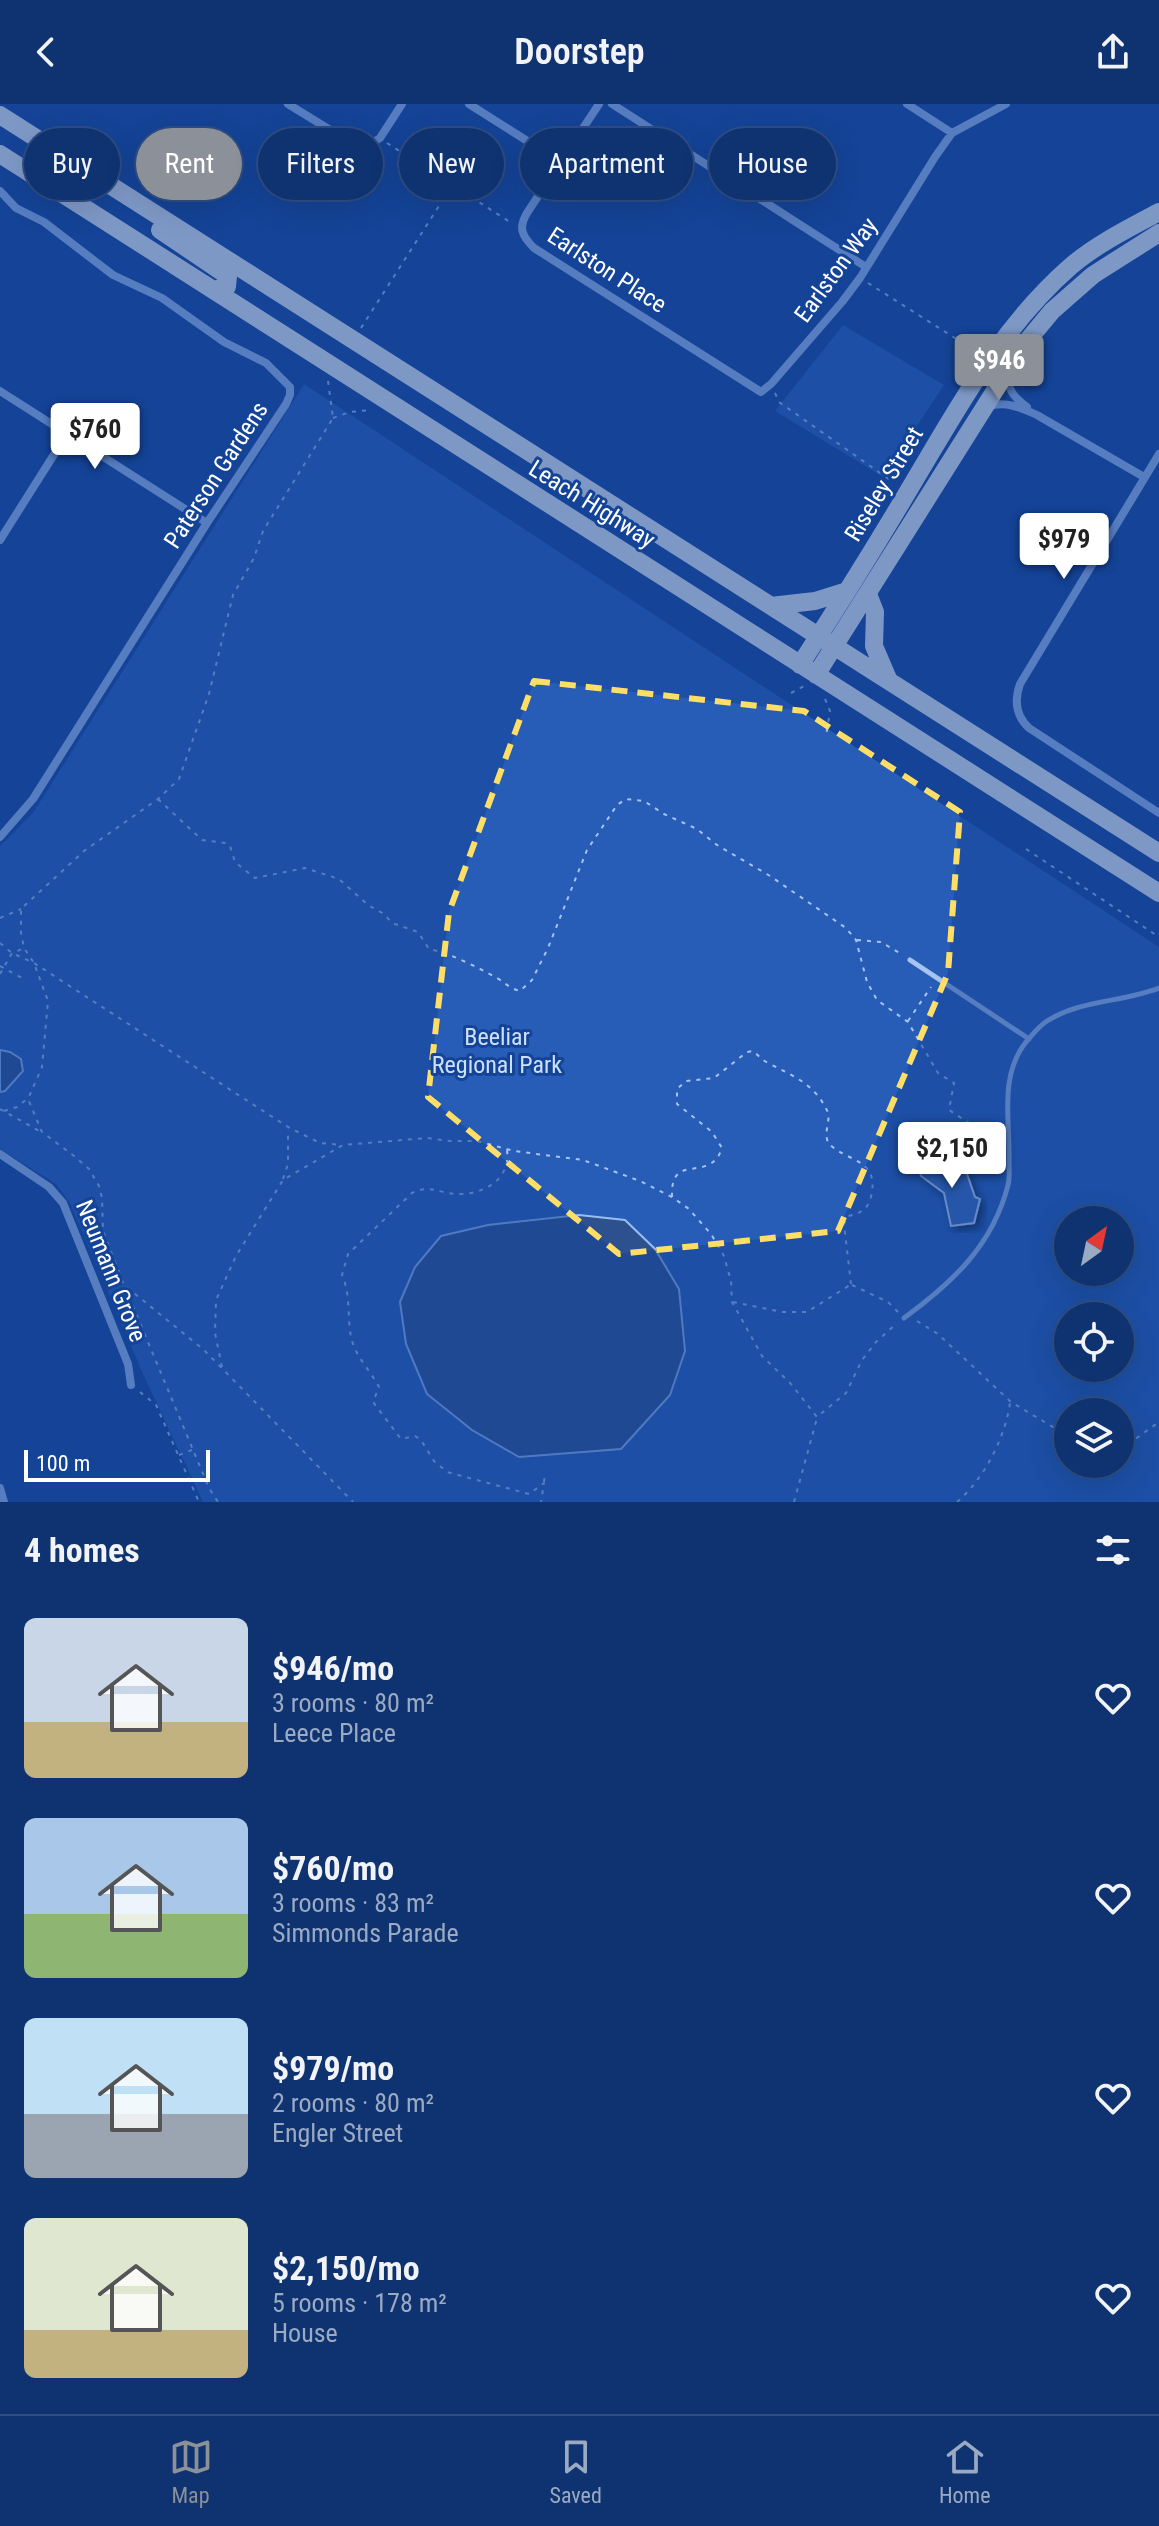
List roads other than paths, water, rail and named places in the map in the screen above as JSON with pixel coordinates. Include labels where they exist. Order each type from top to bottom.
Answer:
[{"type":"highway","name":"Leach Highway","points":[[0,115],[24,130]]},
{"type":"highway","name":"Leach Highway","points":[[0,154],[816,680],[1159,893]]},
{"type":"highway","name":"Leach Highway","points":[[120,191],[1159,853]]},
{"type":"highway","points":[[120,196],[128,209],[228,276],[227,286],[214,290]]},
{"type":"highway","name":"Riseley Street","points":[[816,680],[827,641],[847,591],[975,379],[1024,312],[1073,264],[1159,212]]},
{"type":"highway","name":"Riseley Street","points":[[827,641],[868,594],[1009,367],[1052,311],[1093,275],[1159,233]]},
{"type":"highway","points":[[287,338],[306,309]]},
{"type":"highway","points":[[771,606],[815,601],[847,591]]},
{"type":"highway","points":[[868,594],[875,612],[874,646],[889,681]]},
{"type":"street","points":[[288,104],[353,144],[368,146],[380,138],[402,104]]},
{"type":"street","points":[[469,104],[520,136]]},
{"type":"street","name":"Earlston Place","points":[[582,128],[599,104]]},
{"type":"street","points":[[612,104],[866,267]]},
{"type":"street","points":[[907,104],[952,133]]},
{"type":"street","name":"Earlston Way","points":[[761,392],[860,278],[952,133],[1006,104]]},
{"type":"street","name":"Paterson Gardens","points":[[0,191],[16,208],[44,222],[113,275],[162,298],[224,342],[266,363],[290,387],[286,404],[33,799],[0,837]]},
{"type":"street","name":"Earlston Place","points":[[535,200],[521,229],[534,248],[761,392]]},
{"type":"street","points":[[1009,367],[1008,383],[1014,396],[1037,415]]},
{"type":"street","points":[[0,391],[207,523]]},
{"type":"street","points":[[984,409],[997,403],[1019,407],[1144,477]]},
{"type":"street","points":[[0,540],[67,434]]},
{"type":"street","points":[[1159,454],[1020,684],[1016,701],[1019,716],[1038,734],[1159,813]]},
{"type":"street","name":"Neumann Grove","points":[[0,1154],[49,1187],[63,1203],[128,1364],[131,1385]]},
{"type":"street","points":[[0,1488],[4,1502]]},
{"type":"lane","points":[[910,960],[1029,1039]]},
{"type":"lane","points":[[904,1318],[950,1283],[991,1227],[1009,1183],[1007,1097],[1017,1053],[1045,1022],[1066,1012],[1159,988]]},
{"type":"park label","name":"Beeliar Regional Park","points":[[497,1051]]}]
